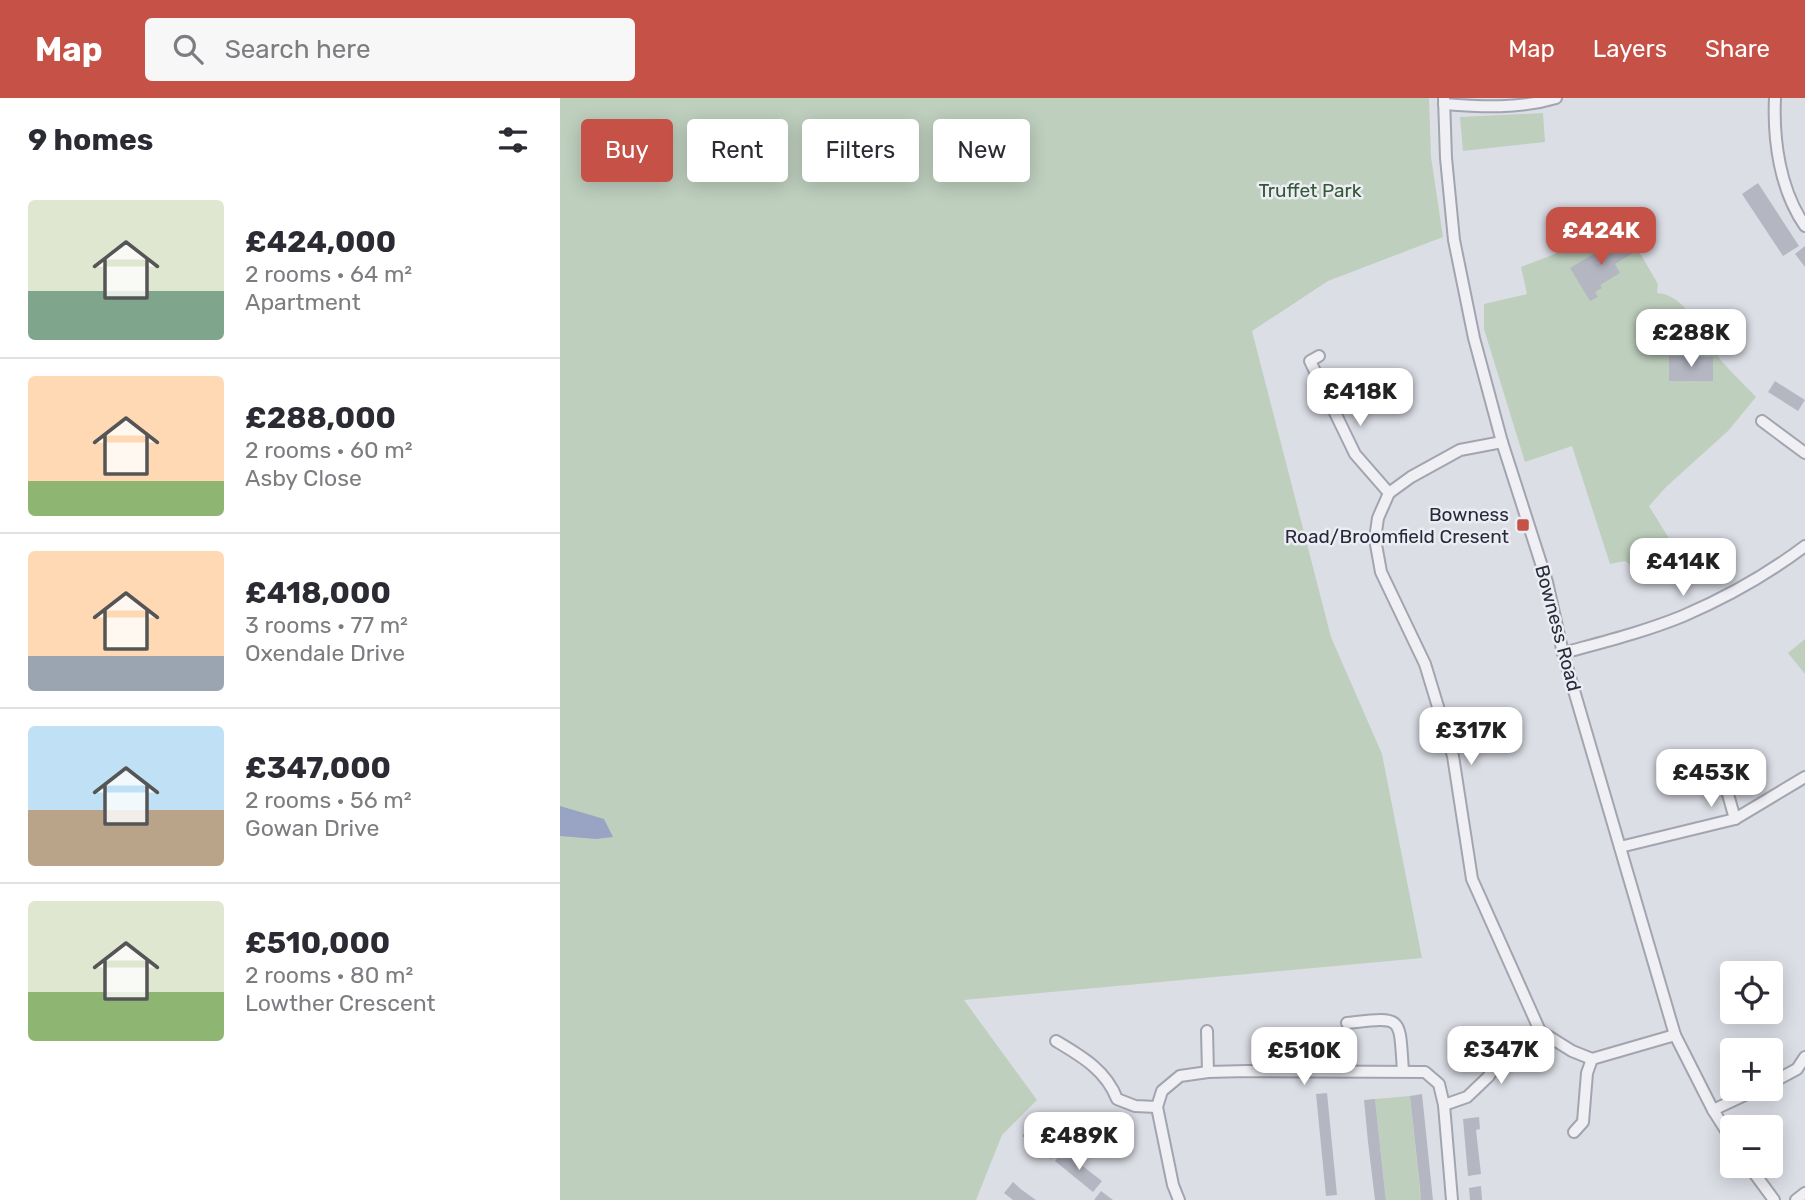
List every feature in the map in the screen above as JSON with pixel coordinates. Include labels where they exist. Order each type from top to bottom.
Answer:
[{"type":"street","points":[[1444,101],[1483,107],[1537,104],[1556,98]]},
{"type":"street","points":[[1775,98],[1774,127],[1783,177],[1805,226]]},
{"type":"street","name":"Bowness Road","points":[[1444,101],[1454,240],[1474,338],[1502,442],[1547,582],[1563,653],[1675,1035],[1720,1121]]},
{"type":"street","points":[[1319,356],[1310,361],[1355,454],[1389,493]]},
{"type":"street","points":[[1762,421],[1805,453]]},
{"type":"street","points":[[1502,442],[1460,450],[1411,477],[1389,493],[1378,518],[1375,539],[1381,572],[1425,664],[1453,757],[1472,879],[1540,1031],[1572,1051],[1592,1059],[1675,1035]]},
{"type":"street","points":[[1563,653],[1684,615],[1782,563],[1805,546]]},
{"type":"street","points":[[1720,766],[1735,819]]},
{"type":"street","points":[[1620,847],[1735,819],[1805,777]]},
{"type":"street","points":[[1346,1023],[1385,1019],[1394,1022],[1400,1030],[1403,1071]]},
{"type":"street","points":[[1207,1031],[1208,1072]]},
{"type":"street","points":[[1444,1105],[1467,1097],[1488,1077],[1507,1050],[1540,1031]]},
{"type":"street","points":[[1056,1041],[1105,1076],[1117,1099],[1135,1106],[1157,1107]]},
{"type":"street","points":[[1783,1077],[1797,1069],[1805,1057]]},
{"type":"street","points":[[1574,1132],[1583,1122],[1587,1073],[1592,1059]]},
{"type":"street","points":[[1179,1200],[1173,1185],[1157,1107],[1162,1091],[1180,1076],[1208,1072],[1403,1071],[1425,1072],[1438,1084],[1444,1105],[1452,1200]]},
{"type":"street","points":[[1713,1110],[1732,1101]]},
{"type":"street","points":[[1758,1178],[1774,1200]]},
{"type":"street","points":[[1796,1200],[1805,1193]]},
{"type":"green space","name":"Truffet Park","points":[[560,98],[1429,98],[1431,157],[1443,237],[1328,281],[1252,331],[1331,637],[1382,754],[1422,958],[964,1000],[1037,1100],[1002,1135],[976,1200],[560,1200]]},
{"type":"green space","points":[[1543,113],[1545,142],[1463,151],[1460,117]]},
{"type":"green space","points":[[1619,217],[1658,284],[1657,293],[1667,295],[1684,307],[1719,357],[1756,397],[1728,431],[1649,506],[1678,553],[1644,575],[1625,561],[1610,564],[1572,446],[1525,462],[1484,329],[1484,304],[1527,294],[1521,267],[1573,247]]},
{"type":"green space","points":[[1805,639],[1805,674],[1788,653]]},
{"type":"green space","points":[[1410,1096],[1421,1200],[1386,1200],[1375,1099]]},
{"type":"water","points":[[560,806],[604,819],[613,837],[596,839],[560,836]]},
{"type":"building","points":[[1758,183],[1799,246],[1783,256],[1742,194]]},
{"type":"building","points":[[1624,236],[1633,253],[1615,264],[1620,273],[1600,285],[1602,288],[1595,292],[1598,297],[1590,301],[1570,268]]},
{"type":"building","points":[[1805,246],[1805,267],[1795,254]]},
{"type":"building","points":[[1659,312],[1682,313],[1680,350],[1657,351]]},
{"type":"building","points":[[1669,356],[1713,357],[1713,381],[1669,381]]},
{"type":"building","points":[[1775,381],[1805,400],[1798,411],[1768,392]]},
{"type":"building","points":[[1327,1093],[1337,1195],[1326,1196],[1316,1094]]},
{"type":"building","points":[[1422,1094],[1433,1200],[1421,1200],[1410,1096]]},
{"type":"building","points":[[1375,1099],[1386,1200],[1375,1200],[1368,1142],[1364,1100]]},
{"type":"building","points":[[1479,1117],[1480,1129],[1476,1130],[1481,1174],[1468,1176],[1463,1119]]},
{"type":"building","points":[[1031,1125],[1060,1148],[1051,1159],[1022,1136]]},
{"type":"building","points":[[1063,1151],[1102,1181],[1093,1192],[1055,1161]]},
{"type":"building","points":[[1013,1182],[1036,1200],[1013,1200],[1004,1193]]},
{"type":"building","points":[[1481,1186],[1482,1200],[1470,1200],[1469,1188]]},
{"type":"building","points":[[1101,1191],[1113,1200],[1094,1200]]},
{"type":"place","name":"Bowness Road/Broomfield Cresent","points":[[1523,525]]}]
